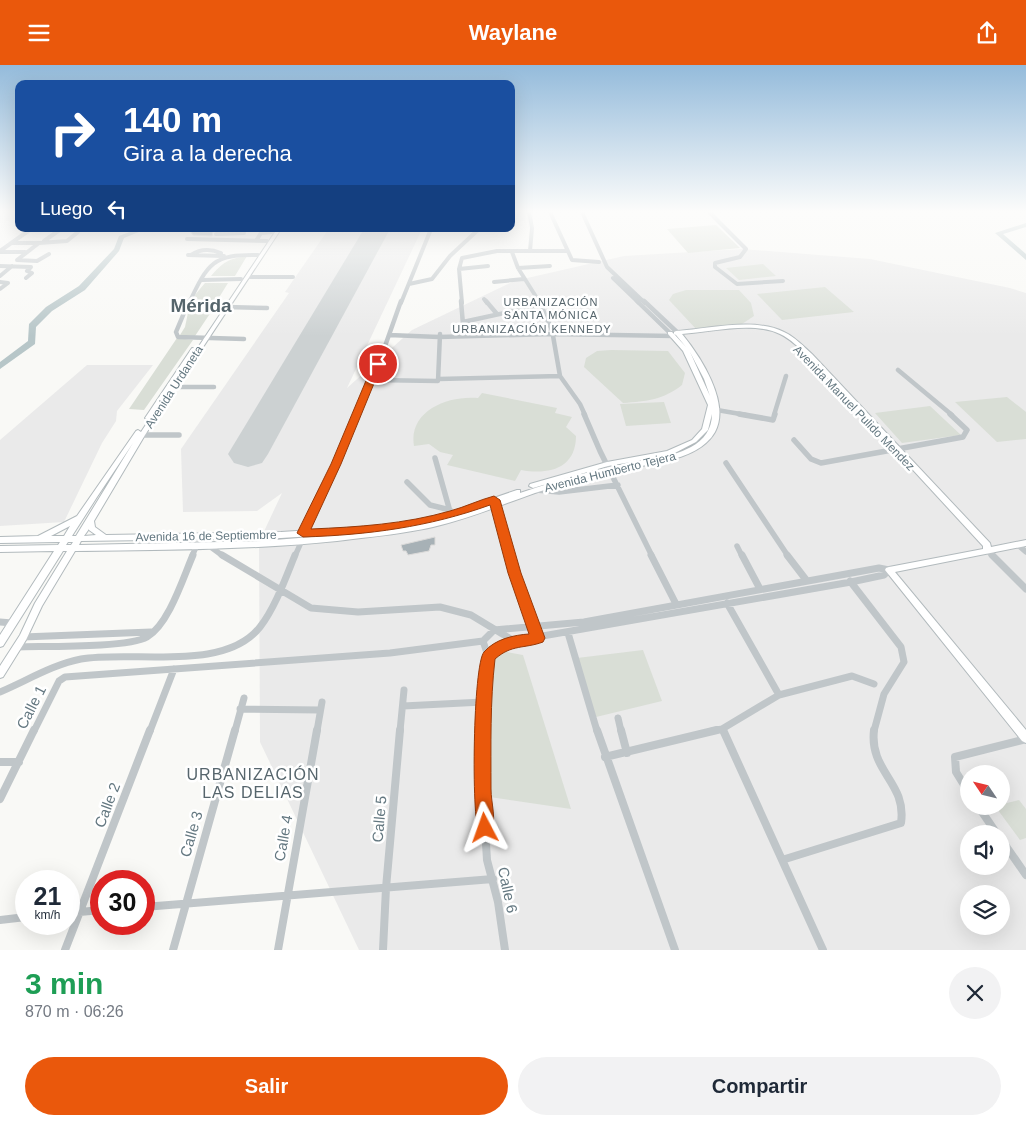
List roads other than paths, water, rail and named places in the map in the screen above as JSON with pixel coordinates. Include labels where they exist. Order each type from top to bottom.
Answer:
[{"type":"street","points":[[24,253],[17,260],[36,261],[49,255]]},
{"type":"street","points":[[192,253],[190,255],[258,255]]},
{"type":"street","name":"Avenida Urdaneta","points":[[0,674],[23,637],[38,605],[142,435],[175,387],[224,306],[262,253]]},
{"type":"street","points":[[0,692],[52,669],[81,659],[206,654],[226,649],[245,640],[260,627],[280,589],[373,380],[421,253]]},
{"type":"street","points":[[409,284],[432,279],[452,253]]},
{"type":"street","points":[[463,335],[460,260],[465,256],[497,253]]},
{"type":"street","points":[[512,253],[518,268],[540,305],[552,332],[560,377],[580,405],[676,604]]},
{"type":"street","points":[[568,253],[574,262],[600,262]]},
{"type":"street","name":"Avenida Humberto Tejera","points":[[302,537],[355,537],[452,520],[496,502],[609,466],[668,453],[694,441],[705,430],[711,405],[686,350],[676,334],[623,289],[600,262],[597,253]]},
{"type":"street","name":"Avenida Humberto Tejera","points":[[302,537],[360,531],[496,502],[609,466],[663,459],[698,445],[712,432],[717,410],[711,389],[692,350],[607,267],[600,253]]},
{"type":"street","points":[[743,253],[740,257],[715,263],[715,267],[737,284],[783,281]]},
{"type":"street","name":"Avenida Urdaneta","points":[[245,278],[258,255]]},
{"type":"street","points":[[224,256],[202,280],[186,307],[185,315],[176,336],[244,339]]},
{"type":"street","points":[[0,266],[31,267],[27,271],[32,273],[26,278]]},
{"type":"street","points":[[460,269],[488,266]]},
{"type":"street","points":[[518,268],[550,266]]},
{"type":"street","points":[[0,276],[12,267]]},
{"type":"street","points":[[202,280],[293,277]]},
{"type":"street","points":[[494,283],[524,279]]},
{"type":"street","points":[[0,282],[8,283],[0,289]]},
{"type":"street","points":[[484,299],[496,315]]},
{"type":"street","points":[[462,322],[540,305]]},
{"type":"street","points":[[186,307],[267,308]]},
{"type":"street","name":"Avenida Manuel Pulido Mendez","points":[[390,334],[463,335],[552,332],[676,334],[759,330],[773,332],[790,341],[895,449],[988,550]]},
{"type":"street","points":[[439,379],[440,335]]},
{"type":"street","name":"Avenida Urdaneta","points":[[0,643],[81,517],[204,338]]},
{"type":"street","points":[[794,440],[811,459],[821,463],[963,437],[967,430],[898,370]]},
{"type":"street","points":[[717,410],[773,420],[786,376]]},
{"type":"street","points":[[373,380],[434,382],[439,379],[560,377]]},
{"type":"street","points":[[175,387],[214,387]]},
{"type":"street","points":[[142,435],[179,435]]},
{"type":"street","points":[[435,458],[451,512]]},
{"type":"street","points":[[726,463],[780,545],[807,581]]},
{"type":"street","points":[[407,482],[430,505],[451,512]]},
{"type":"street","points":[[536,490],[559,492],[618,485]]},
{"type":"street","points":[[496,502],[514,573],[538,638]]},
{"type":"street","points":[[0,549],[36,544],[81,517]]},
{"type":"street","points":[[90,521],[92,528],[105,539]]},
{"type":"street","name":"Avenida 16 de Septiembre","points":[[36,544],[67,539],[302,537]]},
{"type":"street","name":"Avenida 16 de Septiembre","points":[[36,544],[62,548],[208,545],[302,537]]},
{"type":"street","points":[[0,540],[36,544],[49,555],[51,564]]},
{"type":"street","points":[[174,669],[390,653],[483,641],[494,630],[534,628],[584,621],[879,568],[889,570],[1022,544],[1026,552]]},
{"type":"street","points":[[17,647],[139,640],[146,638],[162,623],[197,545]]},
{"type":"street","points":[[208,545],[238,566],[311,608],[358,612],[440,607],[471,615],[514,641]]},
{"type":"street","points":[[737,546],[760,589]]},
{"type":"street","points":[[62,566],[70,557],[84,547]]},
{"type":"street","points":[[988,550],[1026,589]]},
{"type":"street","points":[[483,641],[488,656],[498,648],[514,641],[851,582],[884,575],[889,570]]},
{"type":"street","points":[[889,570],[1026,739],[956,757],[953,765],[960,781]]},
{"type":"street","points":[[782,860],[901,823],[905,810],[901,796],[874,751],[873,742],[879,705],[890,681],[903,665],[904,655],[901,647],[846,575]]},
{"type":"street","points":[[727,603],[778,695]]},
{"type":"street","points":[[0,622],[12,623]]},
{"type":"street","points":[[23,637],[151,632]]},
{"type":"street","points":[[568,633],[605,757],[675,950]]},
{"type":"street","name":"Calle 6","points":[[488,656],[483,702],[483,796],[488,861],[493,879],[505,950]]},
{"type":"street","name":"Calle 1","points":[[0,799],[60,681],[71,675],[174,669]]},
{"type":"street","name":"Calle 2","points":[[65,950],[174,669]]},
{"type":"street","points":[[605,757],[722,729],[778,695],[852,676],[874,684]]},
{"type":"street","name":"Calle 5","points":[[383,950],[386,888],[404,690]]},
{"type":"street","name":"Calle 3","points":[[173,950],[244,697]]},
{"type":"street","points":[[403,706],[483,702]]},
{"type":"street","name":"Calle 4","points":[[240,709],[321,706],[278,950]]},
{"type":"street","points":[[618,718],[627,753]]},
{"type":"street","points":[[722,729],[823,950]]},
{"type":"street","points":[[0,762],[18,762]]},
{"type":"street","points":[[1010,852],[1026,875]]},
{"type":"street","points":[[155,906],[493,879]]},
{"type":"street","points":[[81,912],[90,911]]},
{"type":"street","points":[[0,920],[15,918]]},
{"type":"waterway","points":[[0,366],[32,342],[32,326],[49,309],[82,288],[114,253]]},
{"type":"waterway","points":[[1021,253],[1026,258]]},
{"type":"district","name":"Mérida","points":[[201,305]]},
{"type":"district","name":"URBANIZACIÓN SANTA MÓNICA","points":[[551,308]]},
{"type":"district","name":"URBANIZACIÓN KENNEDY","points":[[532,329]]},
{"type":"district","name":"URBANIZACIÓN LAS DELIAS","points":[[253,783]]}]
